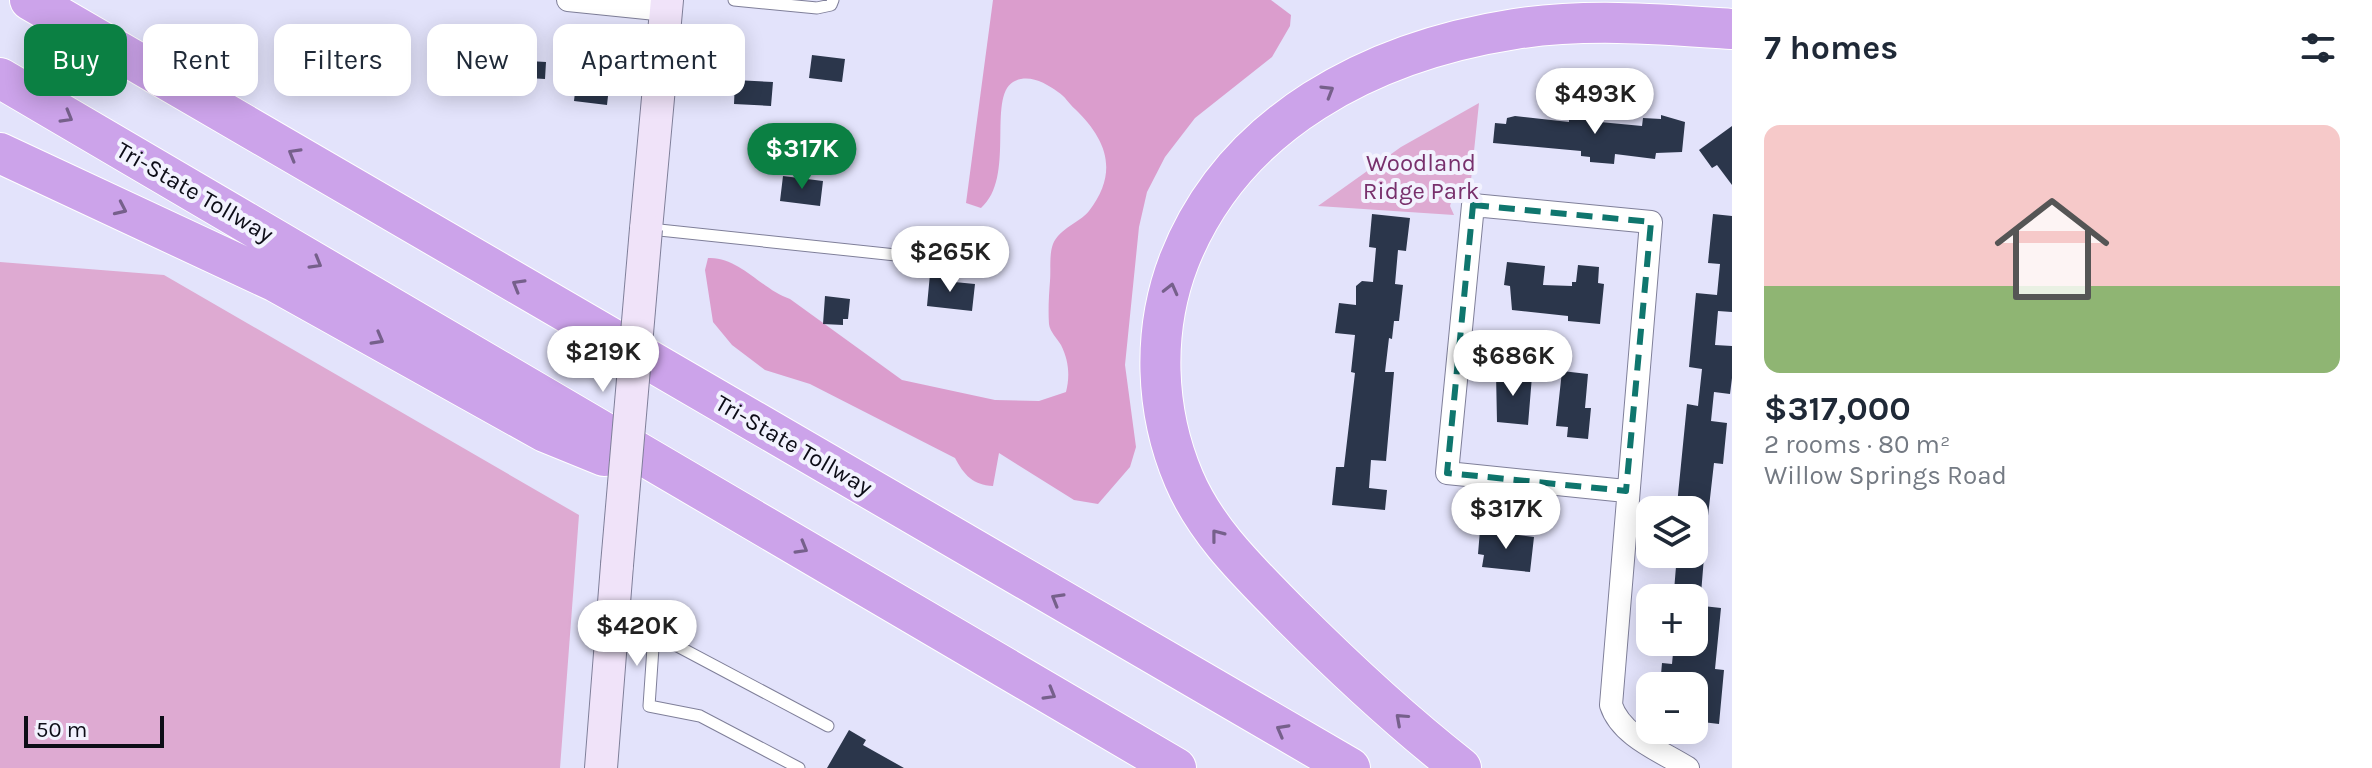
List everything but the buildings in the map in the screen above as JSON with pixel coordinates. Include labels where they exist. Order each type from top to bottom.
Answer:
[{"type":"highway","name":"Tri-State Tollway","points":[[30,0],[1350,768]]},
{"type":"highway","points":[[1461,768],[1415,732],[1338,662],[1238,562],[1206,520],[1184,479],[1168,427],[1161,389],[1161,339],[1170,285],[1190,234],[1245,155],[1285,118],[1337,85],[1458,40],[1518,28],[1619,22],[1732,29]]},
{"type":"highway","name":"Tri-State Tollway","points":[[0,78],[1176,768]]},
{"type":"highway","points":[[0,153],[276,282],[545,432],[734,509]]},
{"type":"main road","points":[[601,768],[666,5]]},
{"type":"street","points":[[568,0],[666,5]]},
{"type":"street","points":[[1626,491],[1447,473],[1473,205],[1651,222],[1626,491],[1611,705],[1616,719],[1628,731],[1688,768]]},
{"type":"lane","points":[[734,0],[817,8],[831,5],[833,0]]},
{"type":"lane","points":[[646,229],[924,258]]},
{"type":"lane","points":[[613,611],[828,726]]},
{"type":"lane","points":[[654,633],[649,706],[700,716],[799,768]]},
{"type":"highlighted area","points":[[1473,205],[1651,222],[1626,491],[1447,473]]},
{"type":"green space","name":"Woodland Ridge Park","points":[[1479,103],[1471,180],[1455,188],[1450,206],[1454,215],[1318,206],[1401,147]]},
{"type":"green space","points":[[0,262],[164,275],[579,515],[560,768],[0,768]]},
{"type":"shaded area","points":[[993,0],[1271,0],[1291,15],[1290,26],[1272,57],[1195,118],[1165,157],[1147,192],[1139,227],[1125,365],[1136,447],[1130,467],[1098,504],[1074,500],[999,453],[993,486],[975,481],[955,458],[810,384],[765,370],[732,345],[713,322],[705,270],[708,258],[730,262],[790,299],[902,380],[995,400],[1039,401],[1066,392],[1066,357],[1049,324],[1051,252],[1056,238],[1085,215],[1098,197],[1104,183],[1105,157],[1095,133],[1063,96],[1037,80],[1019,79],[1006,91],[1002,104],[1000,159],[991,195],[981,208],[966,203]]}]
